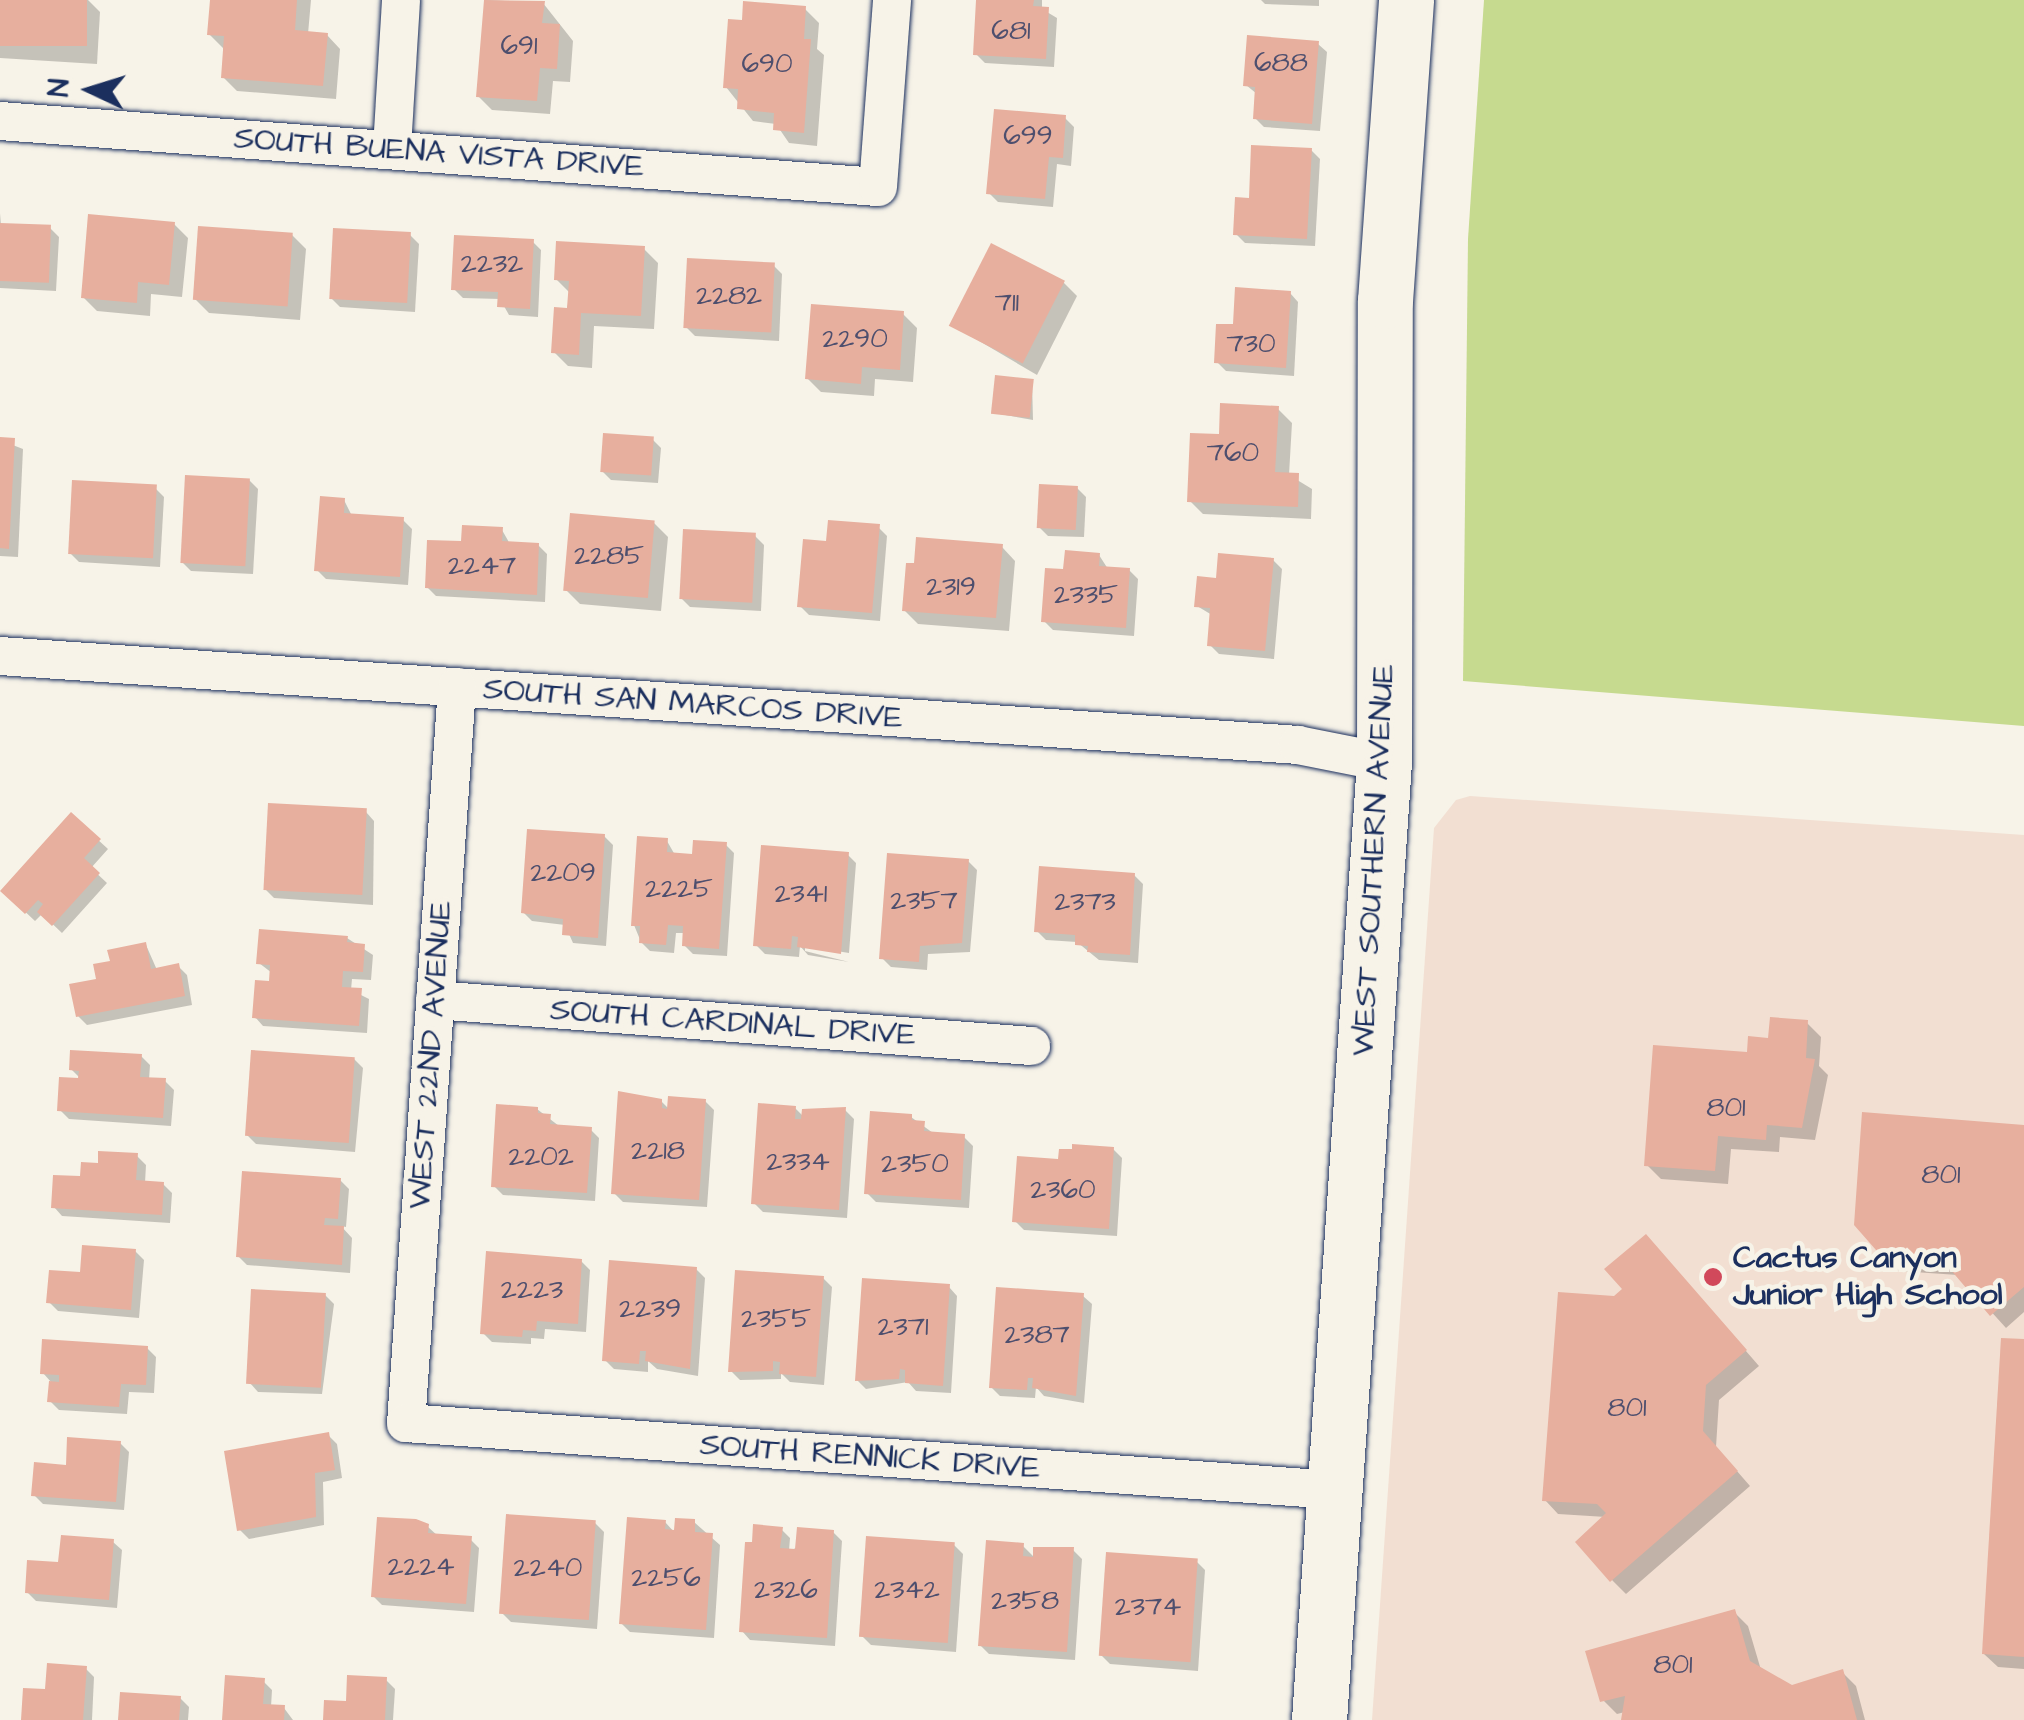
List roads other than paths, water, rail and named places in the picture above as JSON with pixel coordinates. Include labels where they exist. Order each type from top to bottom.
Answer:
[{"type":"main road","name":"WEST SOUTHERN AVENUE","points":[[1319,1720],[1384,762],[1385,301],[1406,0]]},
{"type":"street","points":[[392,148],[402,0]]},
{"type":"street","name":"SOUTH BUENA VISTA DRIVE","points":[[0,121],[878,187],[892,0]]},
{"type":"street","name":"SOUTH SAN MARCOS DRIVE","points":[[0,656],[1298,746],[1384,762]]},
{"type":"street","name":"WEST 22ND AVENUE","points":[[406,1422],[457,687]]},
{"type":"street","name":"SOUTH CARDINAL DRIVE","points":[[435,1000],[1031,1046]]},
{"type":"street","name":"SOUTH RENNICK DRIVE","points":[[406,1422],[1335,1490]]},
{"type":"place","name":"Cactus Canyon Junior High School","points":[[1713,1277]]}]
